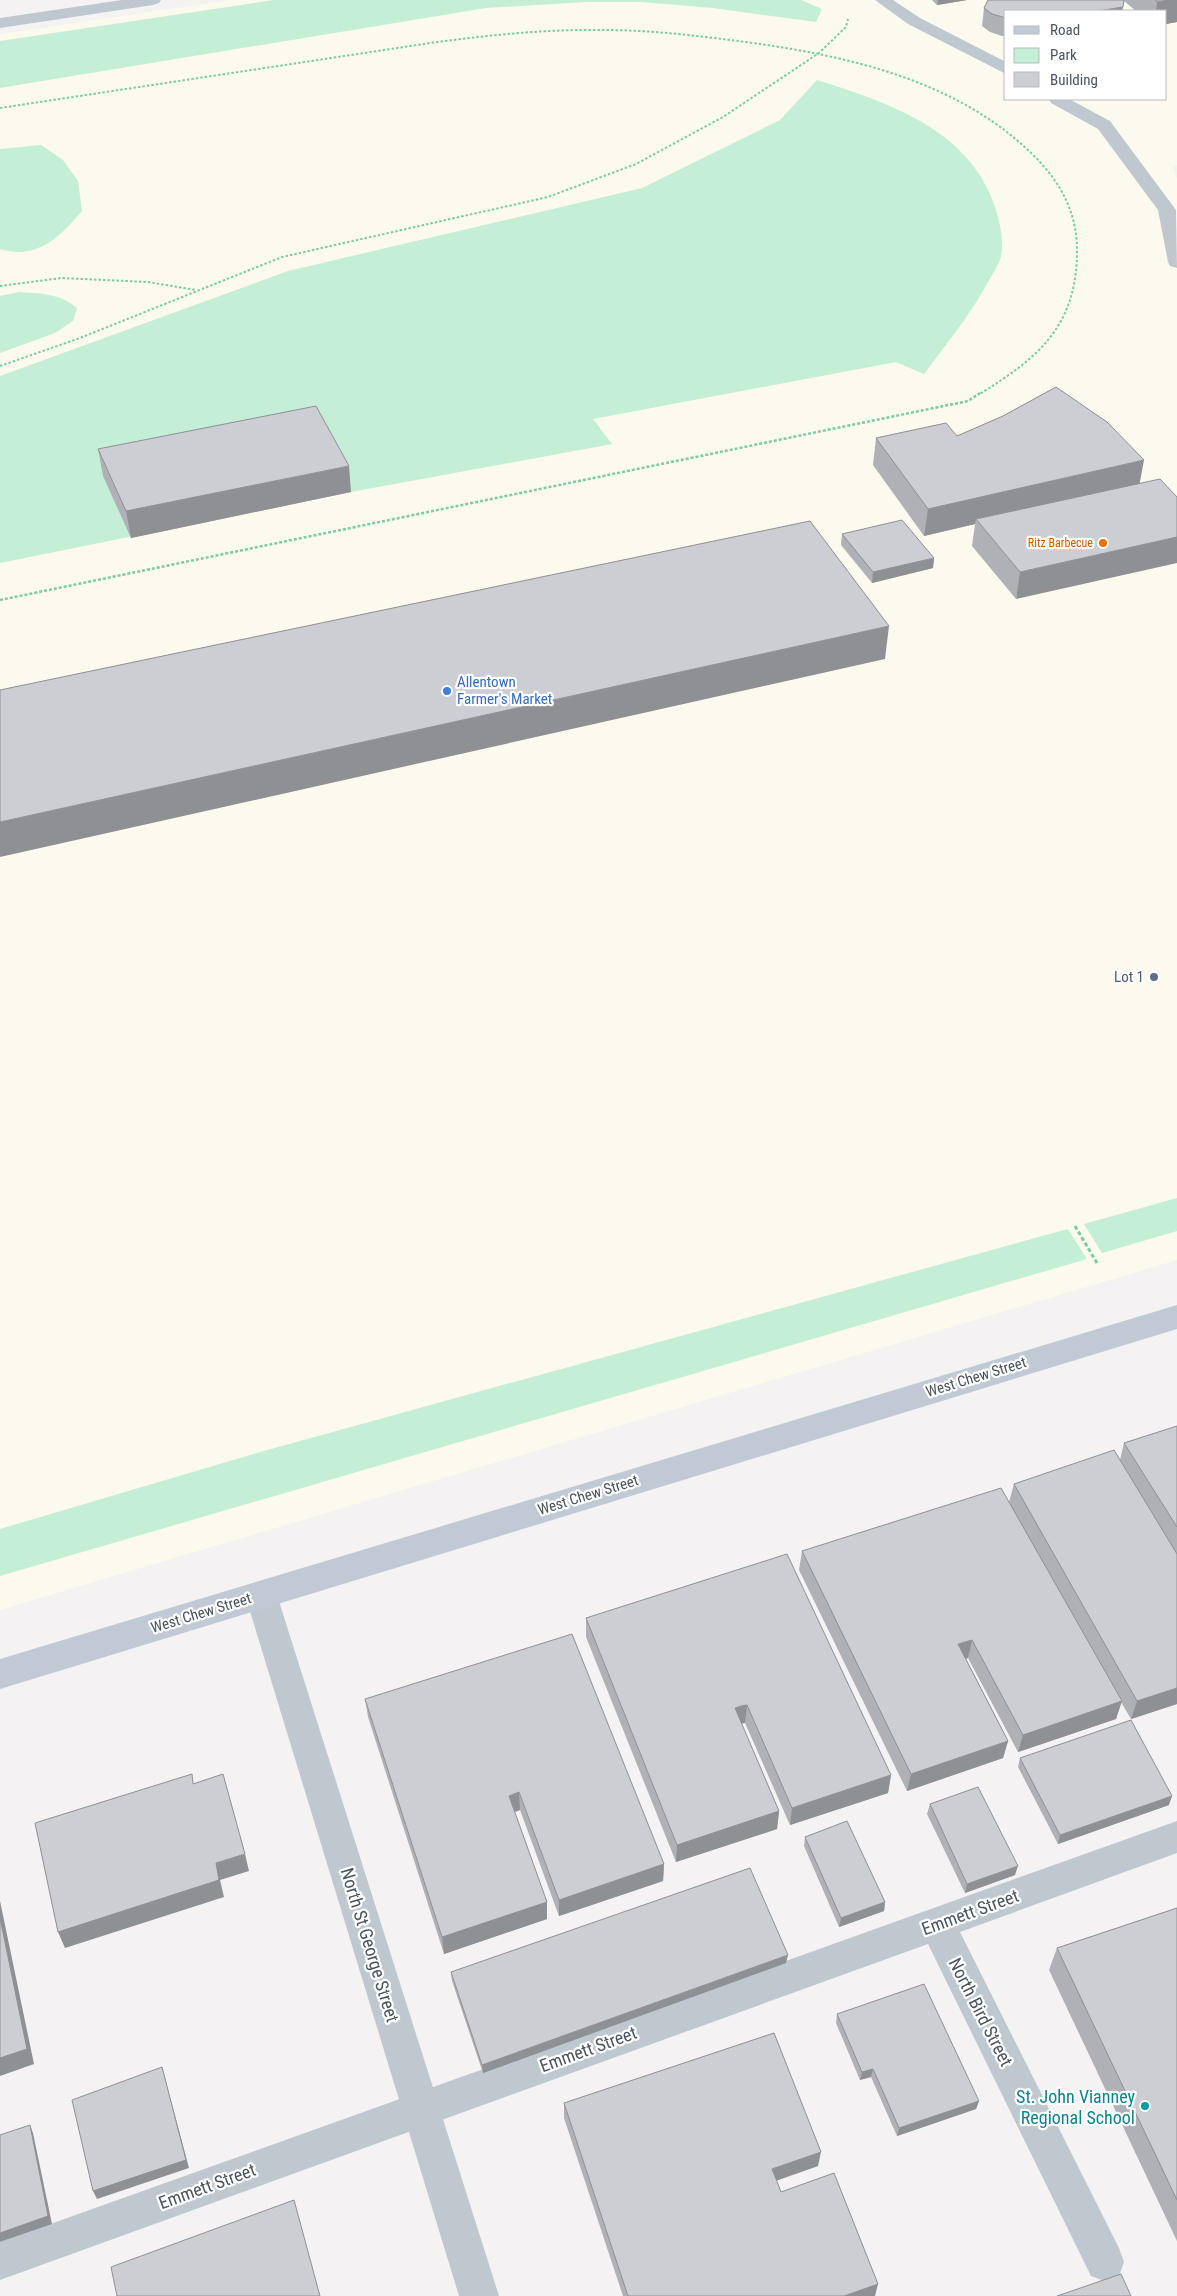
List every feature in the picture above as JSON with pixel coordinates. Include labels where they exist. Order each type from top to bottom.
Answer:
[{"type":"street","points":[[0,22],[153,0]]},
{"type":"street","points":[[883,0],[914,21],[1004,68]]},
{"type":"street","points":[[1059,100],[1104,125],[1167,210],[1177,262]]},
{"type":"street","name":"West Chew Street","points":[[0,1674],[1177,1317]]},
{"type":"street","name":"North St George Street","points":[[261,1595],[479,2296]]},
{"type":"street","name":"Emmett Street","points":[[0,2261],[1177,1837]]},
{"type":"street","name":"North Bird Street","points":[[936,1924],[1105,2262]]},
{"type":"path","points":[[0,366],[80,338],[282,256],[548,197],[636,164],[723,118],[819,53],[846,27],[848,18]]},
{"type":"path","points":[[0,108],[465,38],[567,30],[648,31],[740,41],[819,53],[898,74],[962,102],[1000,125],[1034,156],[1065,193],[1076,220],[1077,264],[1074,295],[1055,332],[1026,363],[968,402],[0,600]]},
{"type":"path","points":[[0,286],[61,278],[148,282],[196,290]]},
{"type":"path","points":[[1075,1226],[1097,1263]]},
{"type":"shaded area","points":[[231,0],[1177,0],[1177,165],[1173,166],[1177,179],[1177,1260],[0,1610],[0,34]]},
{"type":"green space","points":[[274,0],[801,0],[822,9],[816,22],[713,8],[641,2],[586,2],[486,8],[0,88],[0,41]]},
{"type":"green space","points":[[817,80],[898,110],[923,123],[946,139],[966,157],[983,180],[995,207],[1002,240],[1000,260],[974,305],[924,374],[896,362],[593,419],[612,444],[351,492],[0,563],[0,376],[288,271],[642,188],[780,120]]},
{"type":"green space","points":[[41,145],[63,160],[78,181],[82,211],[56,238],[36,249],[25,252],[13,252],[0,249],[0,149]]},
{"type":"green space","points":[[19,292],[57,297],[71,303],[77,308],[73,321],[55,333],[0,353],[0,296]]},
{"type":"green space","points":[[1177,1198],[1177,1231],[1102,1253],[1084,1224]]},
{"type":"green space","points":[[1068,1229],[1087,1259],[0,1576],[0,1529],[264,1451]]},
{"type":"building","points":[[988,0],[1124,0],[1123,7],[1104,10],[1004,10],[1004,17],[992,14],[984,8]]},
{"type":"building","points":[[1056,387],[1107,422],[1144,460],[928,509],[876,438],[946,423],[957,436],[1003,416]]},
{"type":"building","points":[[316,406],[349,466],[126,511],[98,449]]},
{"type":"building","points":[[1160,479],[1177,497],[1177,537],[1020,572],[976,519]]},
{"type":"building","points":[[902,520],[934,558],[873,572],[842,534]]},
{"type":"building","name":"Allentown Farmer's Market","points":[[810,521],[889,626],[0,822],[0,690]]},
{"type":"building","points":[[1177,1426],[1177,1527],[1124,1443]]},
{"type":"building","points":[[1114,1450],[1177,1554],[1177,1688],[1137,1701],[1014,1484]]},
{"type":"building","points":[[1001,1488],[1122,1701],[1023,1735],[972,1640],[958,1644],[1008,1741],[911,1774],[802,1551]]},
{"type":"building","points":[[787,1554],[891,1775],[792,1808],[747,1705],[741,1706],[735,1708],[779,1811],[677,1845],[586,1618]]},
{"type":"building","points":[[572,1634],[664,1864],[559,1900],[519,1792],[509,1796],[547,1902],[442,1937],[365,1699]]},
{"type":"building","points":[[1131,1720],[1172,1796],[1060,1835],[1020,1758]]},
{"type":"building","points":[[192,1774],[193,1784],[223,1774],[245,1854],[216,1863],[219,1880],[58,1932],[35,1823]]},
{"type":"building","points":[[978,1787],[1018,1866],[967,1884],[930,1804]]},
{"type":"building","points":[[847,1821],[885,1902],[841,1918],[805,1837]]},
{"type":"building","points":[[750,1868],[788,1955],[482,2065],[451,1972]]},
{"type":"building","name":"St. John Vianney Regional School","points":[[1177,1908],[1177,2200],[1057,1948]]},
{"type":"building","points":[[0,1918],[27,2049],[0,2058]]},
{"type":"building","points":[[924,1984],[979,2101],[899,2128],[873,2069],[862,2072],[837,2014]]},
{"type":"building","points":[[774,2033],[821,2152],[772,2169],[781,2192],[834,2173],[878,2284],[844,2296],[628,2296],[564,2103]]},
{"type":"building","points":[[162,2067],[186,2160],[93,2191],[72,2100]]},
{"type":"building","points":[[30,2125],[48,2216],[0,2233],[0,2135]]},
{"type":"building","points":[[294,2200],[320,2296],[117,2296],[111,2267]]},
{"type":"building","points":[[1121,2274],[1131,2296],[1057,2296]]},
{"type":"place","name":"Ritz Barbecue","points":[[1103,543]]},
{"type":"place","name":"Allentown Farmer's Market","points":[[447,691]]},
{"type":"place","name":"Lot 1","points":[[1154,977]]},
{"type":"place","name":"St. John Vianney Regional School","points":[[1145,2106]]}]
